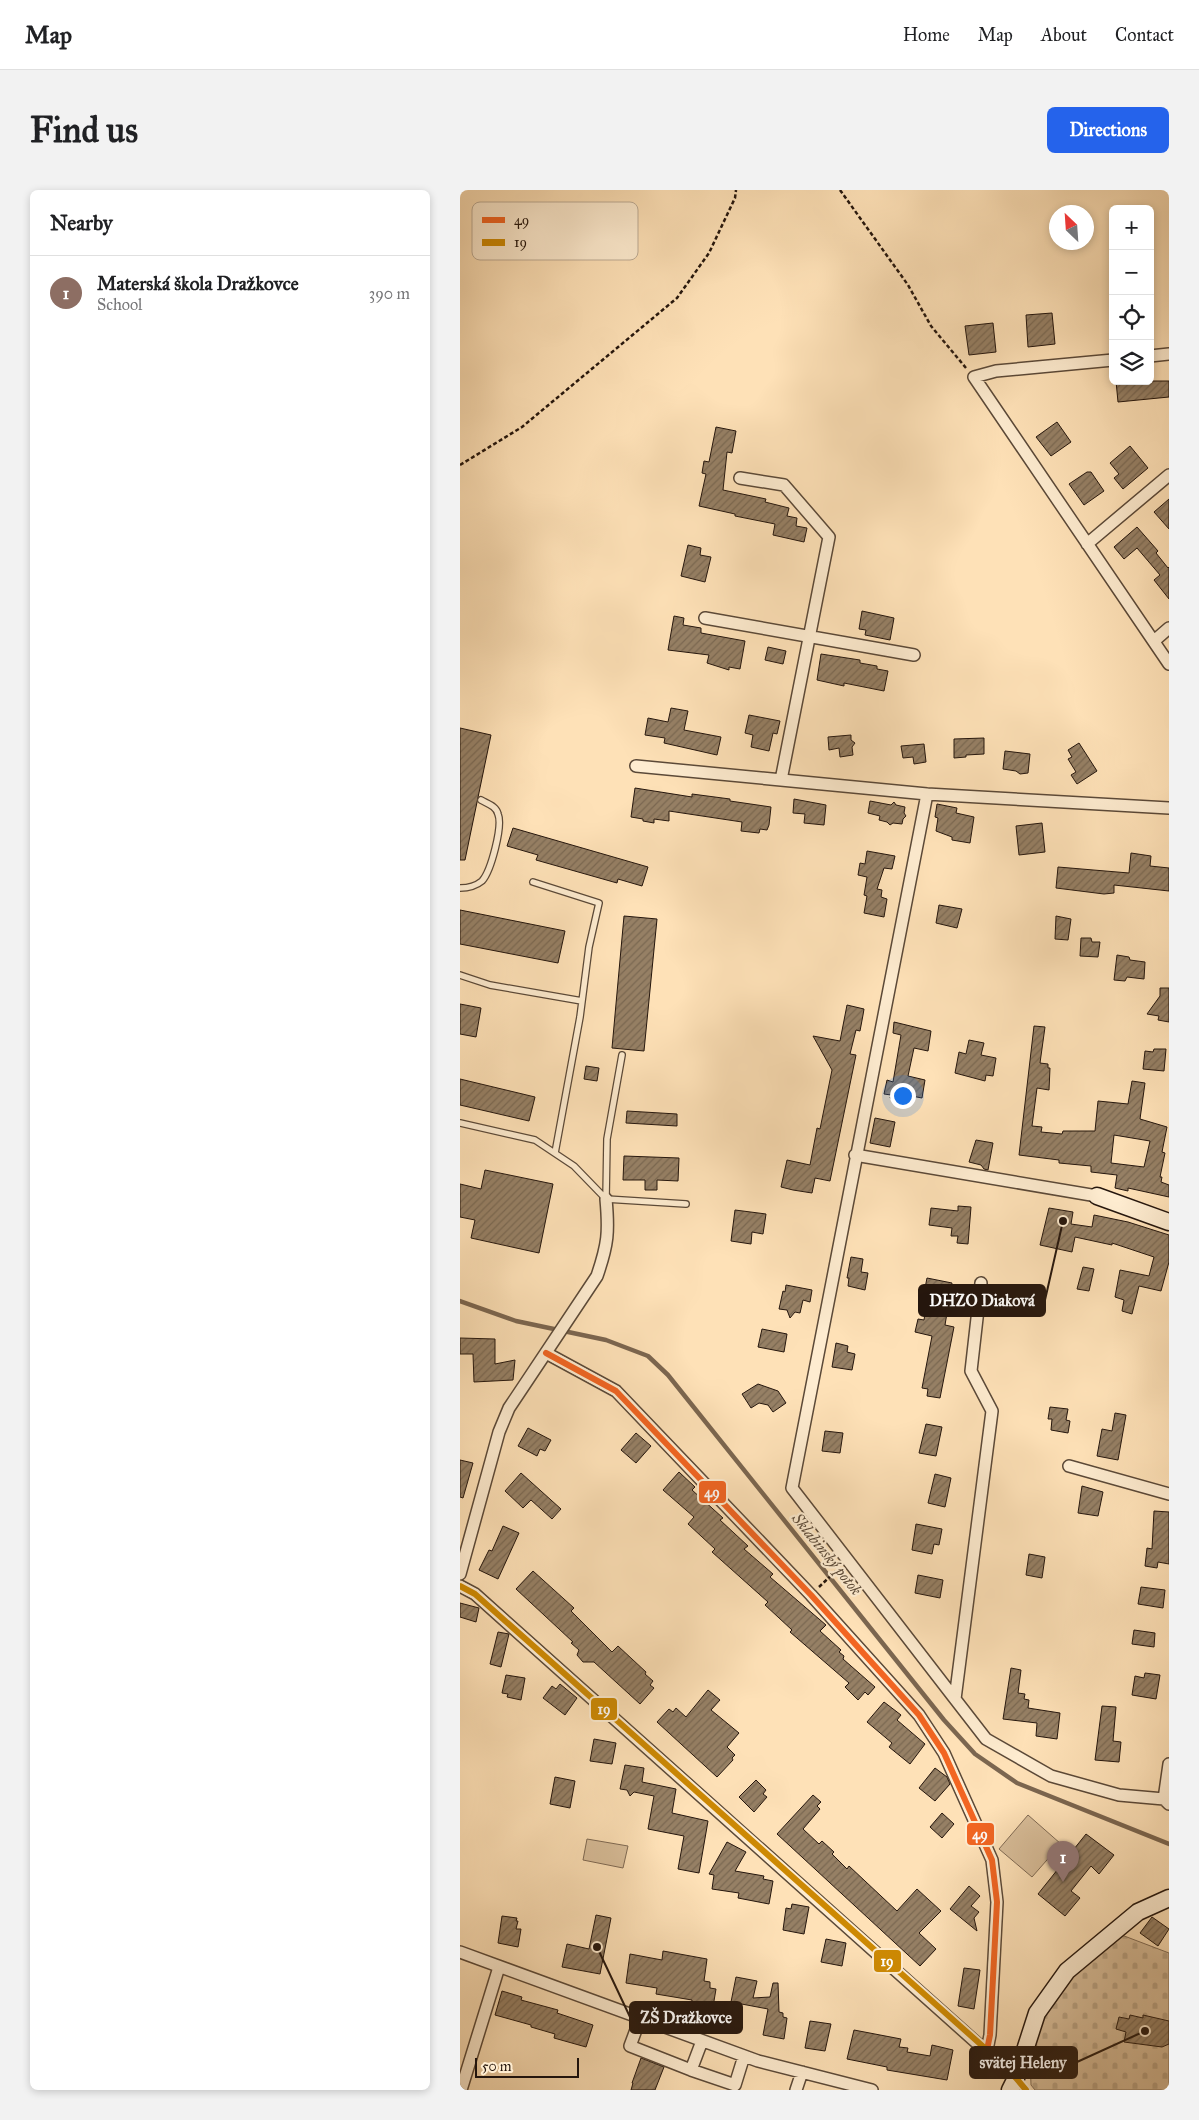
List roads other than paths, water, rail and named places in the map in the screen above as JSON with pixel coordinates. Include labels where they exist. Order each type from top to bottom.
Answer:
[{"type":"street","points":[[1154,356],[1169,354]]},
{"type":"street","points":[[1109,360],[996,371],[974,377],[1169,664]]},
{"type":"street","points":[[1087,544],[1169,475]]},
{"type":"street","points":[[740,478],[784,485],[829,537],[781,780]]},
{"type":"street","points":[[705,618],[809,638],[914,655]]},
{"type":"street","points":[[1154,641],[1169,628]]},
{"type":"street","points":[[636,766],[927,794],[1169,808]]},
{"type":"street","points":[[927,794],[855,1155],[792,1488],[986,1739],[1051,1776],[1119,1795],[1167,1801],[1169,1764]]},
{"type":"street","points":[[855,1155],[1097,1196],[1169,1222]]},
{"type":"street","points":[[460,1574],[500,1432],[509,1408],[597,1276],[605,1252],[608,1231],[606,1199]]},
{"type":"street","points":[[955,1699],[992,1411],[971,1371],[981,1283]]},
{"type":"street","points":[[548,1350],[616,1391],[811,1595],[919,1716],[944,1753],[992,1860],[997,1902],[990,2035],[987,2050]]},
{"type":"street","points":[[1069,1466],[1169,1494]]},
{"type":"street","points":[[460,1586],[475,1594],[987,2050],[1017,2086]]},
{"type":"street","points":[[1017,2086],[1036,2014],[1067,1971],[1138,1912],[1169,1898]]},
{"type":"street","points":[[460,1952],[744,2056],[872,2090]]},
{"type":"street","points":[[460,2090],[500,1967]]},
{"type":"street","points":[[640,2019],[630,2046],[691,2070],[735,2085],[744,2056]]},
{"type":"street","points":[[691,2070],[702,2041]]},
{"type":"street","points":[[796,2090],[802,2072]]},
{"type":"lane","points":[[460,888],[476,885],[482,880],[490,863],[500,824],[498,813],[493,806],[481,800]]},
{"type":"lane","points":[[533,882],[599,903],[589,947],[582,1001],[555,1153]]},
{"type":"lane","points":[[460,975],[490,985],[582,1001]]},
{"type":"lane","points":[[606,1199],[607,1139],[622,1055]]},
{"type":"lane","points":[[460,1123],[535,1140],[574,1166],[606,1199],[686,1204]]},
{"type":"waterway","name":"Sklabinský potok","points":[[460,1301],[516,1321],[606,1340],[648,1356],[668,1375],[944,1720],[975,1754],[1017,1783],[1169,1844]]},
{"type":"place","name":"DHZO Diaková","points":[[1063,1221]]},
{"type":"place","name":"Materská škola Dražkovce","points":[[1063,1882]]},
{"type":"place","name":"ZŠ Dražkovce","points":[[597,1947]]},
{"type":"place","name":"svätej Heleny","points":[[1145,2031]]}]
